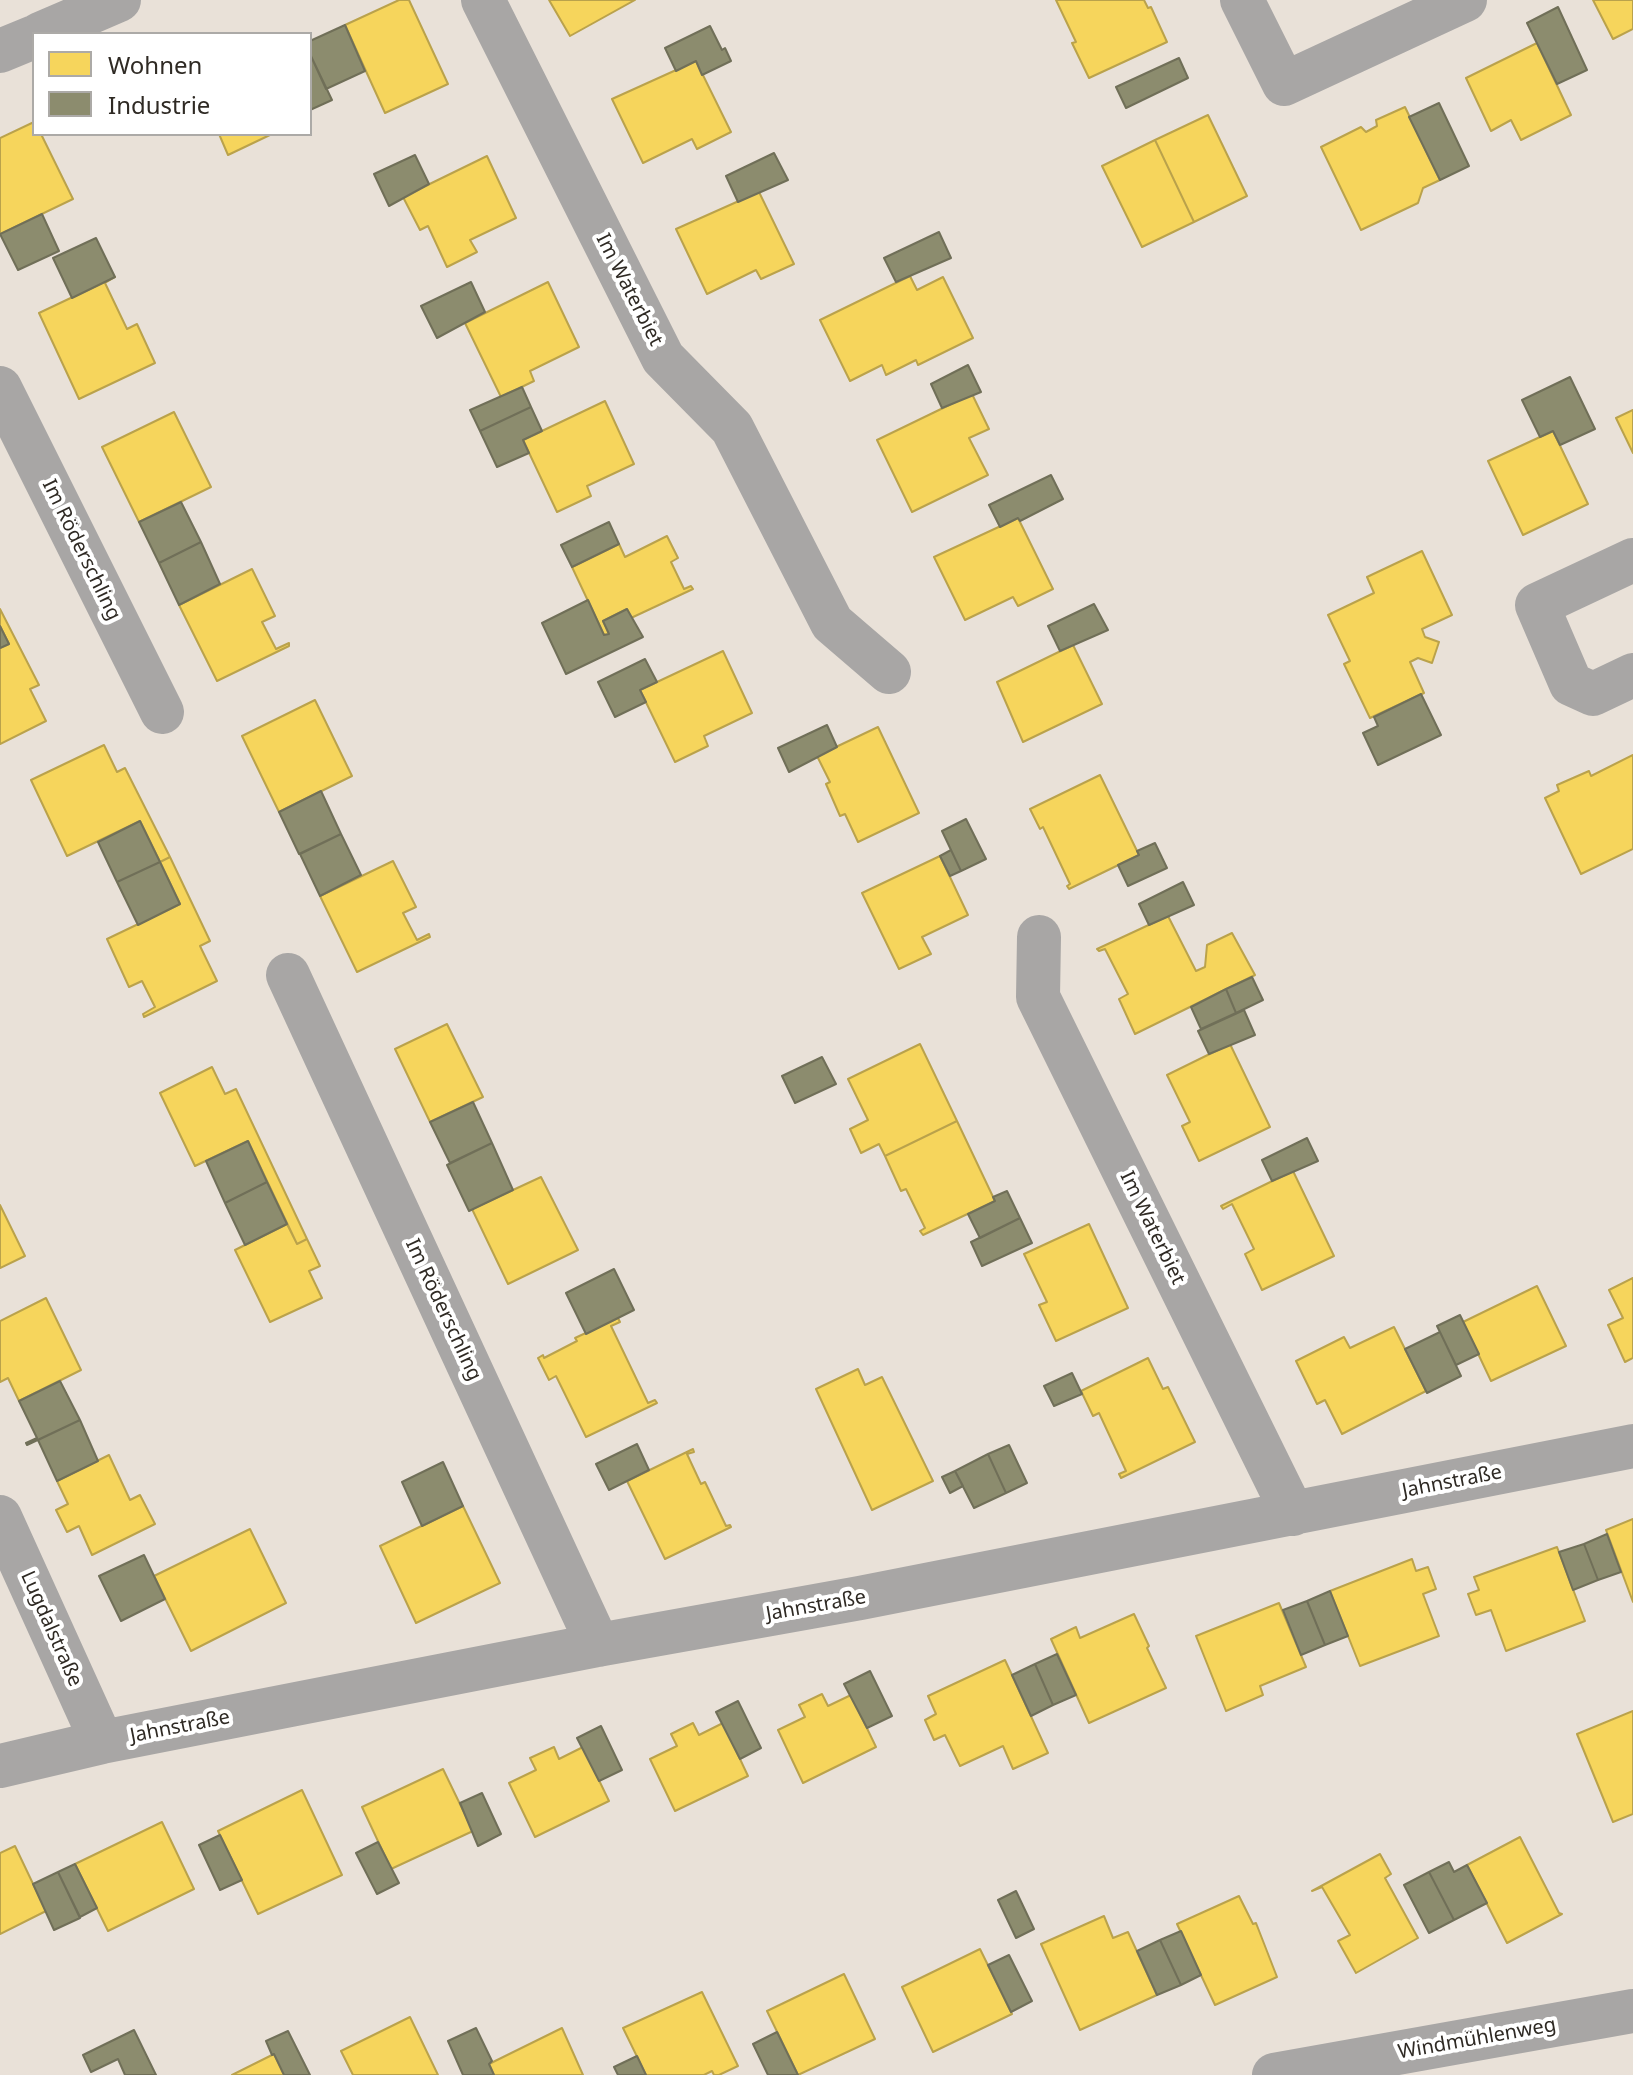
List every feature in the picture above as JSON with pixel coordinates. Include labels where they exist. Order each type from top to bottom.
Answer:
[{"type":"street","points":[[45,32],[119,0]]},
{"type":"street","name":"Im Waterbiet","points":[[483,0],[663,358],[732,428],[832,623],[889,672]]},
{"type":"street","points":[[1242,0],[1284,84],[1465,0]]},
{"type":"street","points":[[0,51],[32,38]]},
{"type":"street","name":"Im Röderschling","points":[[0,388],[162,712]]},
{"type":"street","points":[[1633,560],[1537,605],[1571,684],[1593,694],[1633,675]]},
{"type":"street","name":"Im Waterbiet","points":[[1039,937],[1038,997],[1293,1514]]},
{"type":"street","name":"Im Röderschling","points":[[288,975],[598,1645]]},
{"type":"street","name":"Jahnstraße","points":[[0,1766],[102,1742],[598,1645],[860,1598],[1633,1446]]},
{"type":"street","name":"Lugdalstraße","points":[[0,1517],[102,1742]]},
{"type":"street","name":"Windmühlenweg","points":[[1274,2075],[1633,2011]]},
{"type":"building: Wohnen","points":[[399,0],[409,0],[448,84],[385,113],[345,25]]},
{"type":"building: Wohnen","points":[[549,0],[635,0],[570,36]]},
{"type":"building: Wohnen","points":[[1056,0],[1144,0],[1148,8],[1151,7],[1167,42],[1089,78]]},
{"type":"building: Wohnen","points":[[1593,0],[1633,0],[1633,29],[1613,39]]},
{"type":"building: Wohnen","points":[[1537,43],[1571,115],[1521,140],[1511,120],[1491,131],[1466,78]]},
{"type":"building: Wohnen","points":[[696,61],[731,132],[697,149],[692,139],[643,163],[612,99]]},
{"type":"building: Wohnen","points":[[1405,107],[1440,180],[1423,188],[1418,203],[1361,230],[1321,147],[1361,127],[1366,132],[1377,126],[1376,120]]},
{"type":"building: Wohnen","points":[[1208,115],[1247,196],[1194,222],[1155,140]]},
{"type":"building: Wohnen","points":[[32,123],[32,136],[42,136],[73,199],[0,234],[0,138]]},
{"type":"building: Wohnen","points":[[220,136],[268,136],[228,155]]},
{"type":"building: Wohnen","points":[[1155,140],[1194,222],[1142,247],[1102,166]]},
{"type":"building: Wohnen","points":[[487,156],[516,218],[470,240],[477,252],[447,267],[428,226],[420,230],[403,197]]},
{"type":"building: Wohnen","points":[[759,192],[794,264],[761,279],[756,270],[707,294],[676,229]]},
{"type":"building: Wohnen","points":[[910,276],[917,290],[943,277],[973,338],[918,365],[916,360],[886,375],[882,365],[850,381],[820,320]]},
{"type":"building: Wohnen","points":[[115,277],[105,283],[127,329],[137,324],[155,363],[79,399],[39,313]]},
{"type":"building: Wohnen","points":[[548,282],[579,347],[530,371],[534,381],[501,397],[465,323]]},
{"type":"building: Wohnen","points":[[972,394],[989,429],[969,438],[988,475],[912,512],[877,440]]},
{"type":"building: Wohnen","points":[[605,401],[634,464],[587,486],[591,496],[557,512],[523,440]]},
{"type":"building: Wohnen","points":[[1633,410],[1633,453],[1616,418]]},
{"type":"building: Wohnen","points":[[174,412],[211,487],[139,522],[102,447]]},
{"type":"building: Wohnen","points":[[1553,431],[1588,504],[1523,535],[1488,461]]},
{"type":"building: Wohnen","points":[[1018,518],[1053,589],[1018,606],[1013,597],[965,620],[934,557]]},
{"type":"building: Wohnen","points":[[667,536],[678,558],[671,562],[684,589],[691,586],[693,589],[631,618],[627,609],[603,621],[609,634],[604,635],[572,567],[619,544],[625,557]]},
{"type":"building: Wohnen","points":[[1422,551],[1452,615],[1422,629],[1425,637],[1439,642],[1432,663],[1418,658],[1410,662],[1424,693],[1370,718],[1344,664],[1350,661],[1328,615],[1374,593],[1367,577]]},
{"type":"building: Wohnen","points":[[252,569],[275,616],[262,622],[276,649],[289,643],[289,646],[217,681],[179,605]]},
{"type":"building: Wohnen","points":[[0,609],[39,685],[30,689],[46,721],[0,744],[0,648],[9,644],[0,626]]},
{"type":"building: Wohnen","points":[[1073,645],[1102,704],[1023,742],[997,682]]},
{"type":"building: Wohnen","points":[[723,651],[752,713],[704,736],[708,746],[675,762],[640,690]]},
{"type":"building: Wohnen","points":[[315,700],[352,776],[279,812],[242,736]]},
{"type":"building: Wohnen","points":[[878,727],[919,813],[858,842],[845,814],[840,816],[826,784],[830,782],[817,756]]},
{"type":"building: Wohnen","points":[[104,745],[117,772],[125,768],[170,857],[160,862],[140,821],[67,856],[31,780]]},
{"type":"building: Wohnen","points":[[1633,755],[1633,849],[1581,874],[1545,798],[1559,791],[1557,785],[1589,771],[1591,776]]},
{"type":"building: Wohnen","points":[[1100,775],[1139,855],[1069,889],[1067,886],[1070,884],[1043,827],[1040,829],[1030,809]]},
{"type":"building: Wohnen","points":[[940,856],[968,915],[922,937],[931,954],[899,969],[862,893]]},
{"type":"building: Wohnen","points":[[170,857],[210,941],[200,946],[217,981],[144,1017],[143,1014],[155,1007],[142,981],[129,987],[107,939],[180,904],[160,862]]},
{"type":"building: Wohnen","points":[[393,861],[416,907],[403,913],[417,940],[429,934],[430,937],[357,972],[320,896]]},
{"type":"building: Wohnen","points":[[1168,916],[1196,971],[1205,967],[1207,945],[1232,933],[1255,975],[1135,1034],[1119,999],[1128,994],[1105,949],[1097,949]]},
{"type":"building: Wohnen","points":[[447,1024],[483,1097],[430,1122],[395,1049]]},
{"type":"building: Wohnen","points":[[920,1044],[957,1121],[885,1156],[879,1144],[861,1153],[850,1129],[868,1120],[848,1079]]},
{"type":"building: Wohnen","points":[[1230,1044],[1270,1127],[1199,1161],[1182,1126],[1190,1122],[1167,1075]]},
{"type":"building: Wohnen","points":[[212,1067],[225,1094],[236,1089],[307,1239],[297,1244],[248,1141],[195,1166],[160,1093]]},
{"type":"building: Wohnen","points":[[957,1121],[995,1201],[923,1235],[920,1231],[925,1228],[906,1189],[901,1191],[885,1156]]},
{"type":"building: Wohnen","points":[[1293,1171],[1334,1256],[1262,1290],[1245,1254],[1254,1249],[1232,1204],[1223,1209],[1221,1206]]},
{"type":"building: Wohnen","points":[[541,1177],[578,1250],[508,1284],[472,1209]]},
{"type":"building: Wohnen","points":[[0,1205],[25,1256],[0,1268]]},
{"type":"building: Wohnen","points":[[287,1224],[297,1244],[307,1239],[320,1266],[309,1271],[322,1298],[270,1322],[235,1250]]},
{"type":"building: Wohnen","points":[[1089,1224],[1128,1308],[1056,1341],[1039,1305],[1047,1302],[1024,1254]]},
{"type":"building: Wohnen","points":[[1633,1278],[1633,1358],[1625,1362],[1608,1325],[1623,1318],[1609,1290]]},
{"type":"building: Wohnen","points":[[1537,1286],[1566,1346],[1491,1381],[1463,1322]]},
{"type":"building: Wohnen","points":[[46,1298],[81,1370],[19,1401],[8,1378],[0,1382],[0,1321]]},
{"type":"building: Wohnen","points":[[618,1318],[620,1322],[611,1326],[648,1403],[655,1400],[657,1403],[586,1437],[556,1376],[549,1380],[538,1358],[543,1355],[544,1358],[577,1341],[575,1338]]},
{"type":"building: Wohnen","points":[[1394,1327],[1426,1391],[1342,1434],[1325,1400],[1317,1404],[1296,1361],[1344,1337],[1350,1348]]},
{"type":"building: Wohnen","points":[[1148,1358],[1163,1389],[1168,1387],[1195,1442],[1121,1478],[1119,1474],[1126,1471],[1099,1413],[1093,1416],[1081,1391]]},
{"type":"building: Wohnen","points":[[858,1369],[865,1385],[882,1377],[933,1481],[872,1510],[816,1389]]},
{"type":"building: Wohnen","points":[[693,1449],[694,1452],[687,1454],[701,1484],[705,1482],[726,1526],[731,1527],[665,1559],[627,1481]]},
{"type":"building: Wohnen","points":[[109,1455],[130,1500],[140,1495],[155,1524],[92,1555],[79,1526],[67,1532],[56,1510],[68,1504],[57,1481]]},
{"type":"building: Wohnen","points":[[463,1506],[500,1583],[416,1623],[380,1546]]},
{"type":"building: Wohnen","points":[[1633,1519],[1633,1602],[1606,1530]]},
{"type":"building: Wohnen","points":[[250,1529],[286,1603],[191,1651],[154,1576]]},
{"type":"building: Wohnen","points":[[1557,1547],[1585,1621],[1506,1651],[1491,1610],[1476,1615],[1468,1594],[1479,1590],[1474,1577]]},
{"type":"building: Wohnen","points":[[1412,1559],[1416,1571],[1428,1567],[1436,1589],[1423,1594],[1439,1636],[1360,1666],[1330,1591]]},
{"type":"building: Wohnen","points":[[1279,1603],[1306,1667],[1260,1686],[1263,1695],[1226,1711],[1196,1636]]},
{"type":"building: Wohnen","points":[[1134,1614],[1166,1688],[1089,1723],[1051,1639],[1076,1627],[1080,1638]]},
{"type":"building: Wohnen","points":[[1005,1660],[1048,1753],[1013,1769],[1003,1746],[960,1766],[945,1735],[934,1740],[925,1720],[936,1714],[928,1696]]},
{"type":"building: Wohnen","points":[[822,1694],[828,1706],[851,1695],[876,1747],[803,1783],[778,1730],[805,1717],[799,1705]]},
{"type":"building: Wohnen","points":[[1633,1711],[1633,1814],[1613,1822],[1577,1734]]},
{"type":"building: Wohnen","points":[[693,1723],[699,1735],[723,1723],[748,1776],[675,1811],[650,1759],[677,1746],[671,1734]]},
{"type":"building: Wohnen","points":[[554,1747],[559,1759],[583,1747],[609,1801],[535,1837],[509,1783],[536,1770],[530,1758]]},
{"type":"building: Wohnen","points":[[443,1769],[473,1831],[391,1869],[362,1807]]},
{"type":"building: Wohnen","points":[[302,1790],[342,1875],[258,1914],[218,1831]]},
{"type":"building: Wohnen","points":[[162,1822],[194,1889],[108,1931],[75,1864]]},
{"type":"building: Wohnen","points":[[1520,1837],[1562,1914],[1507,1943],[1467,1865]]},
{"type":"building: Wohnen","points":[[15,1846],[46,1911],[0,1934],[0,1853]]},
{"type":"building: Wohnen","points":[[1380,1854],[1391,1874],[1385,1878],[1418,1938],[1356,1973],[1338,1941],[1350,1935],[1322,1887],[1312,1891]]},
{"type":"building: Wohnen","points":[[1239,1896],[1253,1924],[1256,1923],[1277,1977],[1215,2005],[1177,1924]]},
{"type":"building: Wohnen","points":[[1104,1916],[1113,1938],[1128,1932],[1157,1995],[1080,2030],[1041,1944]]},
{"type":"building: Wohnen","points":[[980,1949],[1012,2014],[933,2052],[902,1987]]},
{"type":"building: Wohnen","points":[[844,1974],[875,2039],[798,2075],[767,2011]]},
{"type":"building: Wohnen","points":[[702,1992],[738,2066],[719,2075],[714,2075],[712,2071],[704,2075],[646,2075],[623,2028]]},
{"type":"building: Wohnen","points":[[410,2017],[438,2075],[353,2075],[341,2051]]},
{"type":"building: Wohnen","points":[[562,2028],[583,2075],[494,2075],[489,2064]]},
{"type":"building: Wohnen","points":[[274,2054],[284,2075],[232,2075]]},
{"type":"building: Industrie","points":[[1558,7],[1587,70],[1557,84],[1527,23]]},
{"type":"building: Industrie","points":[[345,25],[365,71],[326,89],[312,58],[312,40]]},
{"type":"building: Industrie","points":[[710,26],[731,61],[702,75],[696,61],[676,71],[665,48]]},
{"type":"building: Industrie","points":[[312,58],[332,100],[312,109]]},
{"type":"building: Industrie","points":[[1179,58],[1188,78],[1126,108],[1116,87]]},
{"type":"building: Industrie","points":[[1439,103],[1469,166],[1440,180],[1409,117]]},
{"type":"building: Industrie","points":[[774,153],[788,180],[738,202],[726,176]]},
{"type":"building: Industrie","points":[[415,155],[429,184],[389,206],[374,174]]},
{"type":"building: Industrie","points":[[42,214],[59,251],[18,270],[0,234]]},
{"type":"building: Industrie","points":[[939,232],[951,258],[896,282],[884,258]]},
{"type":"building: Industrie","points":[[96,238],[115,277],[72,298],[53,258]]},
{"type":"building: Industrie","points":[[471,282],[485,312],[437,338],[421,306]]},
{"type":"building: Industrie","points":[[968,365],[981,392],[942,408],[931,384]]},
{"type":"building: Industrie","points":[[1570,377],[1595,429],[1560,445],[1553,431],[1540,437],[1522,400]]},
{"type":"building: Industrie","points":[[522,387],[531,407],[480,431],[470,410]]},
{"type":"building: Industrie","points":[[531,407],[542,431],[523,440],[529,453],[497,467],[480,431]]},
{"type":"building: Industrie","points":[[1051,475],[1063,499],[1020,521],[1018,518],[1000,527],[989,505]]},
{"type":"building: Industrie","points":[[181,502],[201,542],[159,563],[139,522]]},
{"type":"building: Industrie","points":[[609,522],[619,544],[572,567],[561,545]]},
{"type":"building: Industrie","points":[[201,542],[220,584],[179,605],[159,563]]},
{"type":"building: Industrie","points":[[588,600],[604,635],[609,634],[603,621],[627,609],[643,637],[566,674],[542,623]]},
{"type":"building: Industrie","points":[[1094,604],[1108,630],[1060,651],[1048,626]]},
{"type":"building: Industrie","points":[[0,626],[9,644],[0,648]]},
{"type":"building: Industrie","points":[[645,659],[657,682],[640,690],[646,702],[615,717],[598,682]]},
{"type":"building: Industrie","points":[[1421,694],[1441,735],[1378,765],[1363,733],[1378,726],[1374,717]]},
{"type":"building: Industrie","points":[[827,725],[837,747],[789,772],[778,748]]},
{"type":"building: Industrie","points":[[321,791],[341,834],[299,854],[279,812]]},
{"type":"building: Industrie","points":[[966,819],[986,859],[961,871],[942,831]]},
{"type":"building: Industrie","points":[[140,821],[160,862],[117,882],[98,842]]},
{"type":"building: Industrie","points":[[341,834],[361,875],[320,896],[300,854]]},
{"type":"building: Industrie","points":[[1155,843],[1167,868],[1128,886],[1118,865]]},
{"type":"building: Industrie","points":[[951,850],[961,871],[950,876],[940,856]]},
{"type":"building: Industrie","points":[[160,862],[180,904],[138,925],[117,882]]},
{"type":"building: Industrie","points":[[1183,882],[1194,905],[1149,925],[1139,904]]},
{"type":"building: Industrie","points":[[1252,977],[1263,1000],[1236,1013],[1226,989]]},
{"type":"building: Industrie","points":[[1226,989],[1236,1013],[1201,1029],[1191,1007]]},
{"type":"building: Industrie","points":[[1244,1010],[1255,1035],[1209,1054],[1198,1031]]},
{"type":"building: Industrie","points":[[822,1057],[836,1084],[795,1103],[782,1076]]},
{"type":"building: Industrie","points":[[473,1102],[492,1143],[450,1163],[430,1122]]},
{"type":"building: Industrie","points":[[1307,1138],[1318,1161],[1272,1181],[1262,1160]]},
{"type":"building: Industrie","points":[[248,1141],[267,1182],[225,1203],[206,1161]]},
{"type":"building: Industrie","points":[[492,1143],[513,1190],[469,1211],[447,1165]]},
{"type":"building: Industrie","points":[[267,1182],[287,1224],[245,1245],[225,1203]]},
{"type":"building: Industrie","points":[[1007,1191],[1020,1218],[980,1238],[968,1214],[995,1201],[993,1197]]},
{"type":"building: Industrie","points":[[1020,1218],[1032,1243],[982,1266],[971,1242]]},
{"type":"building: Industrie","points":[[614,1269],[634,1310],[586,1334],[566,1293]]},
{"type":"building: Industrie","points":[[1460,1315],[1479,1354],[1456,1365],[1437,1326]]},
{"type":"building: Industrie","points":[[1440,1332],[1461,1376],[1427,1393],[1405,1349]]},
{"type":"building: Industrie","points":[[1072,1373],[1082,1394],[1054,1406],[1044,1386]]},
{"type":"building: Industrie","points":[[60,1381],[80,1420],[27,1445],[37,1438],[19,1401]]},
{"type":"building: Industrie","points":[[80,1420],[98,1461],[57,1481],[38,1440]]},
{"type":"building: Industrie","points":[[637,1444],[649,1470],[609,1490],[596,1464]]},
{"type":"building: Industrie","points":[[1009,1445],[1027,1483],[1006,1493],[988,1454]]},
{"type":"building: Industrie","points":[[988,1454],[1006,1493],[974,1508],[955,1471]]},
{"type":"building: Industrie","points":[[443,1462],[463,1506],[422,1526],[402,1482]]},
{"type":"building: Industrie","points":[[955,1471],[963,1486],[950,1493],[942,1477]]},
{"type":"building: Industrie","points":[[1607,1534],[1621,1572],[1598,1580],[1584,1544]]},
{"type":"building: Industrie","points":[[1584,1544],[1598,1580],[1573,1590],[1559,1552]]},
{"type":"building: Industrie","points":[[144,1555],[165,1599],[121,1621],[99,1576]]},
{"type":"building: Industrie","points":[[1330,1591],[1348,1636],[1325,1645],[1307,1601]]},
{"type":"building: Industrie","points":[[1307,1601],[1325,1645],[1301,1655],[1283,1610]]},
{"type":"building: Industrie","points":[[1057,1654],[1076,1695],[1053,1705],[1035,1664]]},
{"type":"building: Industrie","points":[[1035,1664],[1053,1705],[1031,1716],[1012,1675]]},
{"type":"building: Industrie","points":[[870,1671],[892,1716],[867,1728],[844,1684]]},
{"type":"building: Industrie","points":[[738,1701],[761,1748],[740,1759],[716,1712]]},
{"type":"building: Industrie","points":[[601,1726],[622,1770],[599,1781],[577,1738]]},
{"type":"building: Industrie","points":[[482,1793],[501,1834],[478,1846],[460,1803]]},
{"type":"building: Industrie","points":[[220,1835],[242,1880],[220,1890],[199,1845]]},
{"type":"building: Industrie","points":[[378,1842],[399,1883],[377,1894],[356,1853]]},
{"type":"building: Industrie","points":[[1449,1862],[1454,1872],[1467,1865],[1487,1903],[1454,1920],[1429,1872]]},
{"type":"building: Industrie","points":[[75,1864],[97,1908],[80,1917],[58,1872]]},
{"type":"building: Industrie","points":[[58,1872],[80,1918],[54,1930],[33,1884]]},
{"type":"building: Industrie","points":[[1429,1872],[1454,1920],[1429,1933],[1404,1885]]},
{"type":"building: Industrie","points":[[1016,1891],[1034,1929],[1016,1938],[998,1900]]},
{"type":"building: Industrie","points":[[1181,1931],[1201,1975],[1181,1985],[1160,1940]]},
{"type":"building: Industrie","points":[[1160,1940],[1181,1985],[1157,1995],[1137,1951]]},
{"type":"building: Industrie","points":[[1009,1955],[1032,2001],[1011,2012],[988,1965]]},
{"type":"building: Industrie","points":[[476,2028],[492,2061],[489,2064],[494,2075],[463,2075],[448,2041]]},
{"type":"building: Industrie","points":[[134,2030],[156,2075],[125,2075],[118,2059],[91,2072],[83,2055]]},
{"type":"building: Industrie","points":[[288,2031],[310,2075],[284,2075],[272,2055],[266,2041]]},
{"type":"building: Industrie","points":[[777,2032],[798,2075],[768,2075],[753,2044]]},
{"type":"building: Industrie","points":[[637,2056],[646,2075],[618,2075],[614,2067]]}]
